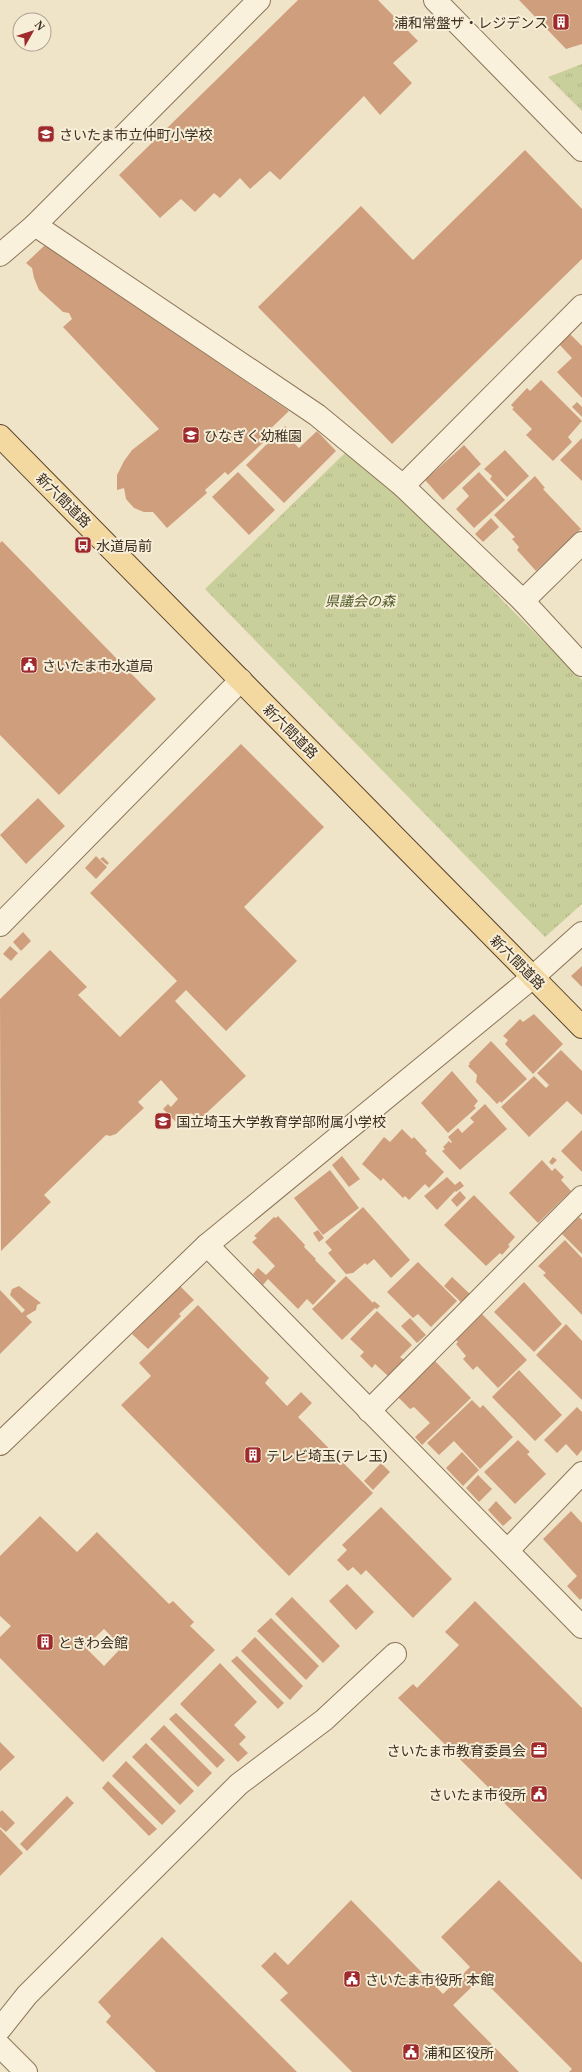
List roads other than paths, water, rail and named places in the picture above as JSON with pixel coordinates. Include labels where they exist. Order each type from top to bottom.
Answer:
[{"type":"main road","name":"新六間道路","points":[[0,436],[582,1026]]},
{"type":"street","points":[[0,255],[35,225],[259,0]]},
{"type":"street","points":[[435,0],[582,150]]},
{"type":"street","points":[[35,225],[317,415],[403,486],[523,601],[582,665]]},
{"type":"street","points":[[403,486],[582,306]]},
{"type":"street","points":[[523,601],[582,543]]},
{"type":"street","points":[[0,924],[241,680]]},
{"type":"street","points":[[0,1444],[207,1245],[533,977],[582,933]]},
{"type":"street","points":[[369,1411],[582,1197]]},
{"type":"street","points":[[207,1245],[582,1627]]},
{"type":"street","points":[[508,1550],[582,1473]]},
{"type":"street","points":[[0,2029],[28,1995],[239,1784],[324,1720],[395,1654]]},
{"type":"street","points":[[0,2046],[26,2072]]},
{"type":"place","name":"浦和常盤ザ・レジデンス","points":[[561,22]]},
{"type":"place","name":"さいたま市立仲町小学校","points":[[46,134]]},
{"type":"place","name":"ひなぎく幼稚園","points":[[191,435]]},
{"type":"place","name":"水道局前","points":[[83,545]]},
{"type":"place","name":"さいたま市水道局","points":[[29,665]]},
{"type":"place","name":"国立埼玉大学教育学部附属小学校","points":[[163,1121]]},
{"type":"place","name":"テレビ埼玉(テレ玉)","points":[[253,1455]]},
{"type":"place","name":"ときわ会館","points":[[45,1642]]},
{"type":"place","name":"さいたま市教育委員会","points":[[539,1750]]},
{"type":"place","name":"さいたま市役所","points":[[539,1794]]},
{"type":"place","name":"さいたま市役所 本館","points":[[352,1979]]},
{"type":"place","name":"浦和区役所","points":[[411,2052]]},
{"type":"park label","name":"県議会の森","points":[[360,600]]}]
